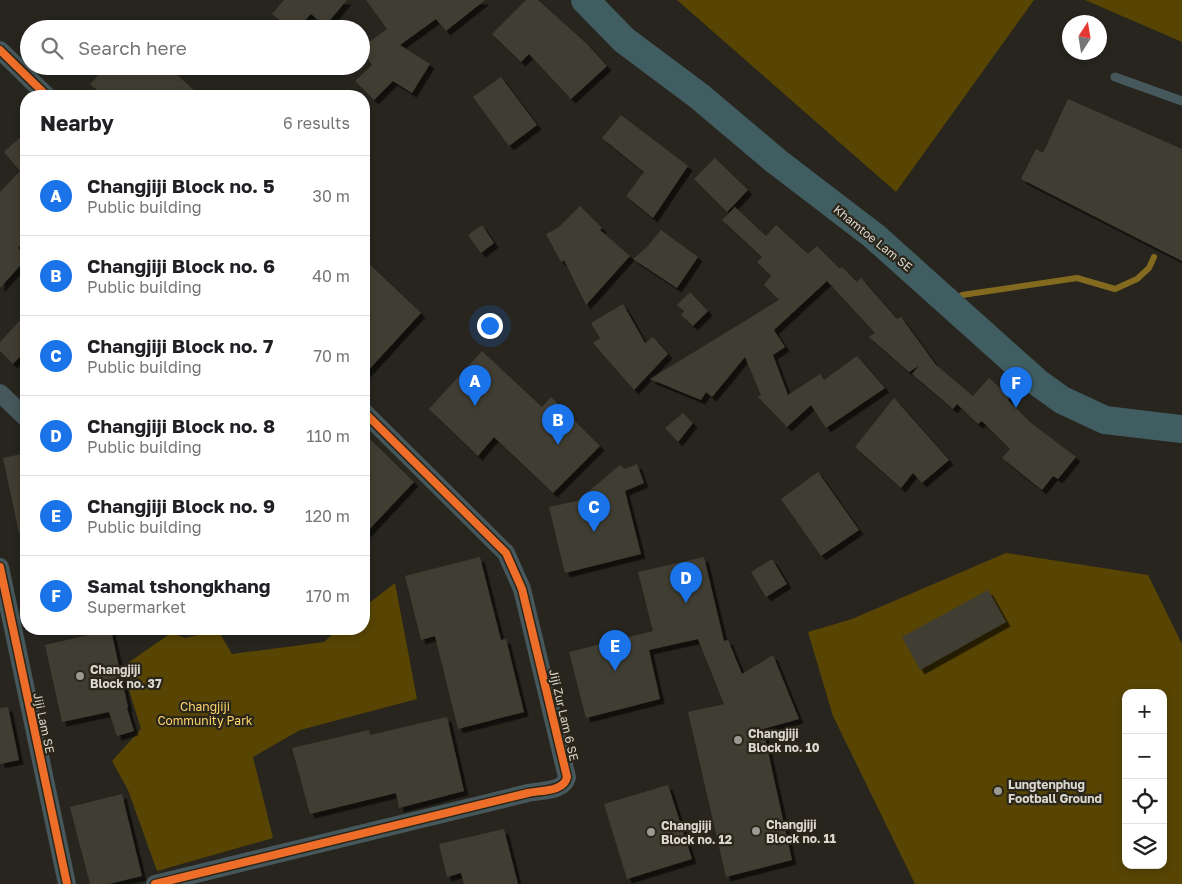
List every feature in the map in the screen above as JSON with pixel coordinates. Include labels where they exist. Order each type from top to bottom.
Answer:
[{"type":"main road","name":"Khamtoe Lam SE","points":[[585,0],[624,40],[699,96],[776,161],[880,242],[1037,382],[1062,400],[1105,420],[1182,429]]},
{"type":"street","points":[[0,50],[20,70]]},
{"type":"street","points":[[26,75],[41,90]]},
{"type":"street","points":[[0,393],[20,412]]},
{"type":"street","name":"Jiji Zur Lam 6 SE","points":[[154,884],[528,793],[562,787],[566,782],[567,777],[522,589],[506,553],[370,418]]},
{"type":"street","name":"Jiji Lam SE","points":[[0,567],[67,884]]},
{"type":"lane","points":[[1115,78],[1182,101]]},
{"type":"green space","points":[[677,0],[1034,0],[896,192]]},
{"type":"green space","points":[[1085,0],[1182,0],[1182,42]]},
{"type":"green space","name":"Lungtenphug Football Ground","points":[[1006,553],[1148,575],[1182,644],[1182,884],[915,884],[833,716],[808,632],[852,619]]},
{"type":"green space","name":"Changjiji Community Park","points":[[395,583],[417,699],[300,730],[253,757],[273,838],[157,871],[128,790],[112,761],[141,729],[122,667],[168,635],[185,638],[197,635],[221,635],[232,654],[324,642],[332,635],[370,635],[370,602]]},
{"type":"building","points":[[284,0],[347,0],[330,20],[318,20],[311,14],[305,20],[279,20],[272,14]]},
{"type":"building","points":[[366,0],[485,0],[446,31],[436,19],[400,45],[430,64],[412,93],[393,81],[374,100],[370,96],[370,90],[364,90],[355,81],[361,75],[370,75],[370,67],[372,65],[370,62],[370,41],[387,29]]},
{"type":"building","points":[[526,0],[538,0],[587,44],[607,66],[571,99],[529,54],[521,62],[492,34]]},
{"type":"building","points":[[98,75],[178,75],[194,90],[96,90],[90,84]]},
{"type":"building","points":[[501,77],[537,125],[509,146],[473,97]]},
{"type":"building","points":[[1068,99],[1182,149],[1182,261],[1021,179],[1036,149],[1043,153]]},
{"type":"building","points":[[621,115],[688,166],[653,218],[626,196],[644,172],[602,138]]},
{"type":"building","points":[[20,137],[20,171],[4,152]]},
{"type":"building","points":[[715,158],[748,190],[727,212],[694,179]]},
{"type":"building","points":[[20,171],[20,246],[18,248],[20,250],[20,266],[0,288],[0,192]]},
{"type":"building","points":[[580,206],[602,228],[600,230],[630,256],[586,305],[564,260],[561,262],[546,234],[558,228]]},
{"type":"building","points":[[735,207],[766,236],[776,225],[808,254],[817,246],[840,269],[842,267],[857,282],[861,278],[897,319],[901,317],[936,365],[973,396],[989,378],[1010,397],[1008,400],[1031,423],[1076,457],[1058,479],[1053,476],[1042,490],[1002,458],[1010,449],[982,421],[978,424],[957,404],[953,409],[912,374],[919,366],[909,372],[869,337],[875,333],[827,281],[774,330],[785,347],[773,355],[788,395],[820,374],[824,380],[857,356],[885,388],[826,428],[811,405],[787,427],[758,397],[761,395],[745,357],[712,397],[706,392],[701,400],[650,379],[779,300],[764,285],[771,276],[757,262],[762,257],[722,220]]},
{"type":"building","points":[[482,225],[494,243],[481,253],[468,235]]},
{"type":"building","points":[[661,230],[698,257],[677,288],[633,259],[647,247]]},
{"type":"building","points":[[370,265],[421,313],[370,368]]},
{"type":"building","points":[[690,292],[708,311],[693,326],[681,315],[684,311],[677,305]]},
{"type":"building","points":[[623,304],[645,343],[653,337],[668,354],[634,390],[593,343],[600,338],[591,323]]},
{"type":"building","points":[[20,320],[20,356],[13,364],[0,351],[0,342]]},
{"type":"building","points":[[482,351],[542,407],[551,397],[600,446],[553,493],[494,437],[478,456],[429,409]]},
{"type":"building","points":[[894,398],[949,460],[922,483],[913,473],[901,488],[855,447]]},
{"type":"building","points":[[683,413],[693,423],[678,442],[665,428]]},
{"type":"building","points":[[370,439],[414,482],[370,529]]},
{"type":"building","points":[[20,454],[20,533],[19,533],[3,458]]},
{"type":"building","points":[[637,464],[644,483],[625,491],[641,554],[565,573],[549,507],[577,501],[620,465],[625,469]]},
{"type":"building","points":[[818,472],[859,530],[821,556],[781,499]]},
{"type":"building","points":[[480,557],[501,640],[506,639],[524,712],[458,729],[435,636],[421,640],[405,576]]},
{"type":"building","points":[[704,557],[724,641],[728,640],[742,674],[773,655],[799,719],[763,729],[792,860],[726,877],[688,712],[724,704],[698,639],[649,650],[660,699],[586,718],[569,652],[653,631],[638,572]]},
{"type":"building","points":[[772,559],[787,584],[766,597],[751,572]]},
{"type":"building","points":[[988,590],[1006,622],[920,670],[902,637]]},
{"type":"building","points":[[89,635],[112,635],[127,708],[134,731],[117,736],[109,712],[62,722],[45,645]]},
{"type":"building","points":[[8,707],[19,760],[0,764],[0,708]]},
{"type":"building","points":[[447,717],[464,791],[399,808],[396,793],[310,814],[292,748],[369,730],[370,735]]},
{"type":"building","points":[[668,785],[692,859],[627,879],[604,804]]},
{"type":"building","points":[[122,794],[142,876],[109,884],[90,884],[70,807]]},
{"type":"building","points":[[504,829],[518,884],[464,884],[461,873],[447,877],[439,844]]},
{"type":"waterway","points":[[962,295],[1077,278],[1115,289],[1137,279],[1149,268],[1154,257]]},
{"type":"cycle path","points":[[0,50],[20,70]]},
{"type":"cycle path","points":[[26,75],[41,90]]},
{"type":"cycle path","points":[[155,884],[528,793],[551,790],[565,782],[567,777],[522,589],[506,553],[370,418]]},
{"type":"cycle path","points":[[0,567],[67,884]]},
{"type":"place","name":"Changjiji Block no. 5","points":[[475,406]]},
{"type":"place","name":"Samal tshongkhang","points":[[1016,408]]},
{"type":"place","name":"Changjiji Block no. 6","points":[[558,445]]},
{"type":"place","name":"Changjiji Block no. 7","points":[[594,532]]},
{"type":"place","name":"Changjiji Block no. 8","points":[[686,603]]},
{"type":"place","name":"Changjiji Block no. 9","points":[[615,671]]},
{"type":"place","name":"Changjiji Block no. 37","points":[[80,676]]},
{"type":"place","name":"Changjiji Block no. 10","points":[[738,740]]},
{"type":"place","name":"Lungtenphug Football Ground","points":[[998,791]]},
{"type":"place","name":"Changjiji Block no. 11","points":[[756,831]]},
{"type":"place","name":"Changjiji Block no. 12","points":[[651,832]]}]
